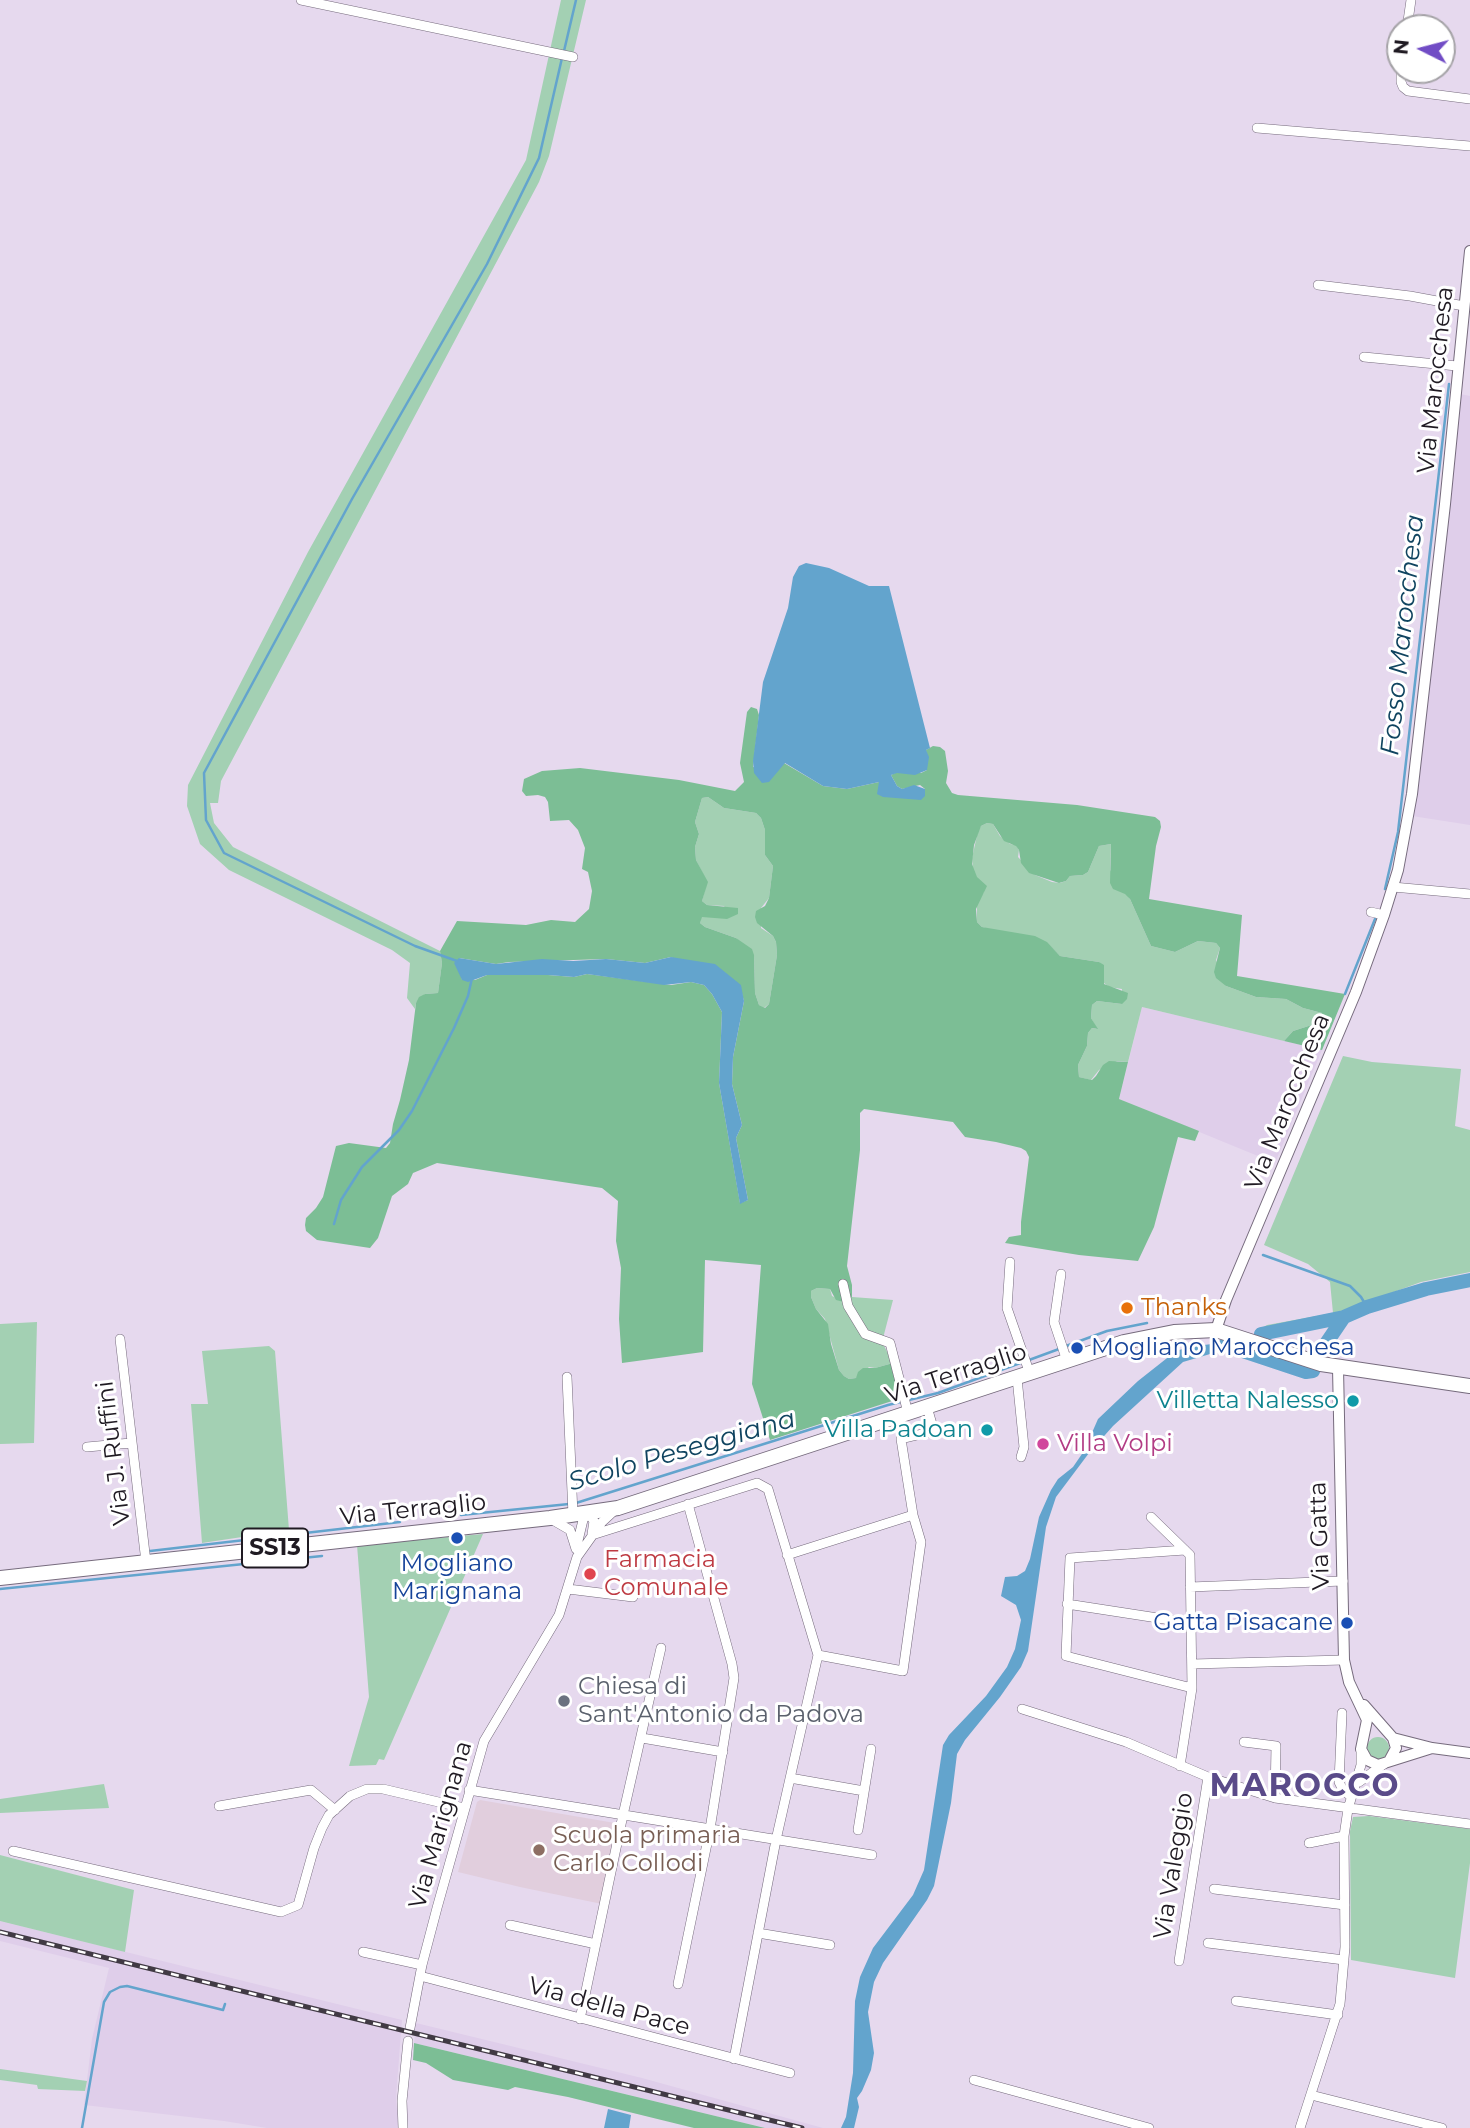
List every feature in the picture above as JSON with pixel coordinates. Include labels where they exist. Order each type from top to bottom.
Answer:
[{"type":"main road","name":"Via Terraglio","points":[[0,1578],[550,1518],[572,1508],[588,1513],[618,1508],[906,1405],[928,1411],[1064,1352],[1189,1330],[1216,1330],[1338,1368],[1470,1386]]},
{"type":"street","points":[[301,0],[573,57]]},
{"type":"street","points":[[1402,84],[1408,91],[1470,99]]},
{"type":"street","points":[[1257,128],[1470,146]]},
{"type":"street","name":"Via Marocchesa","points":[[1216,1330],[1226,1300],[1253,1242],[1353,999],[1393,887],[1412,794],[1470,251]]},
{"type":"street","points":[[1318,285],[1410,296],[1464,306]]},
{"type":"street","points":[[1364,357],[1457,366]]},
{"type":"street","points":[[1393,887],[1470,894]]},
{"type":"street","points":[[1371,912],[1384,915]]},
{"type":"street","points":[[1010,1262],[1007,1308],[1024,1368],[1024,1447],[1021,1457]]},
{"type":"street","points":[[1061,1275],[1054,1322],[1064,1352]]},
{"type":"street","points":[[843,1284],[848,1306],[864,1334],[890,1343],[906,1405]]},
{"type":"street","name":"Via J. Ruffini","points":[[120,1339],[146,1562]]},
{"type":"street","name":"Via Gatta","points":[[1338,1368],[1344,1660],[1349,1682],[1367,1720],[1362,1744]]},
{"type":"street","points":[[568,1377],[572,1508]]},
{"type":"street","points":[[818,1655],[903,1671],[921,1542],[901,1439],[933,1431],[928,1411]]},
{"type":"street","points":[[87,1447],[131,1443]]},
{"type":"street","points":[[588,1513],[594,1521],[592,1535],[757,1483],[768,1489],[818,1655],[776,1840],[734,2059]]},
{"type":"street","points":[[678,1984],[710,1829],[733,1694],[732,1664],[688,1504]]},
{"type":"street","name":"Via Marignana","points":[[577,1553],[618,1508]]},
{"type":"street","name":"Via Marignana","points":[[410,2028],[424,1978],[422,1965],[484,1741],[559,1615],[568,1589],[583,1520],[588,1513]]},
{"type":"street","points":[[786,1555],[914,1515]]},
{"type":"street","points":[[1152,1517],[1190,1555],[1192,1688],[1180,1766]]},
{"type":"street","points":[[550,1518],[570,1530],[577,1553]]},
{"type":"street","points":[[1185,1550],[1070,1558],[1066,1656],[1192,1688]]},
{"type":"street","points":[[1190,1587],[1343,1581]]},
{"type":"street","points":[[568,1589],[633,1597]]},
{"type":"street","points":[[1067,1604],[1190,1623]]},
{"type":"street","points":[[580,2019],[661,1648]]},
{"type":"street","points":[[1192,1664],[1344,1660]]},
{"type":"street","name":"Via Gatta","points":[[1359,1700],[1392,1736]]},
{"type":"street","points":[[1022,1709],[1126,1742],[1180,1766],[1275,1798],[1470,1825]]},
{"type":"street","points":[[1342,1713],[1339,1782],[1351,1797]]},
{"type":"street","points":[[1300,2128],[1338,2015],[1344,1960],[1344,1836],[1348,1808],[1362,1765],[1362,1744],[1373,1731],[1379,1730],[1432,1748],[1470,1753]]},
{"type":"street","points":[[1357,1783],[1386,1763],[1395,1753],[1392,1736]]},
{"type":"street","points":[[642,1738],[723,1752]]},
{"type":"street","points":[[1244,1742],[1276,1746],[1275,1798]]},
{"type":"street","points":[[1362,1744],[1367,1760],[1378,1765],[1432,1748]]},
{"type":"street","points":[[858,1830],[871,1749]]},
{"type":"street","name":"Via Valeggio","points":[[1179,1961],[1208,1776]]},
{"type":"street","points":[[790,1778],[864,1791]]},
{"type":"street","points":[[13,1851],[281,1912],[298,1905],[314,1848],[329,1815],[350,1796],[367,1790],[383,1789],[464,1808]]},
{"type":"street","points":[[219,1806],[311,1790],[335,1810]]},
{"type":"street","points":[[469,1790],[872,1855]]},
{"type":"street","points":[[1310,1843],[1344,1836]]},
{"type":"street","points":[[1214,1889],[1345,1905]]},
{"type":"street","points":[[510,1925],[596,1944]]},
{"type":"street","points":[[758,1933],[830,1945]]},
{"type":"street","points":[[1208,1943],[1344,1960]]},
{"type":"street","points":[[362,1952],[422,1965]]},
{"type":"street","name":"Via della Pace","points":[[424,1978],[790,2073]]},
{"type":"street","points":[[1236,2001],[1338,2015]]},
{"type":"street","points":[[402,2128],[408,2041]]},
{"type":"street","points":[[974,2080],[1149,2128]]},
{"type":"street","points":[[1311,2095],[1442,2128]]},
{"type":"shaded area","points":[[1460,394],[1470,396],[1470,825],[1412,816]]},
{"type":"shaded area","points":[[1142,1007],[1322,1050],[1275,1163],[1119,1099]]},
{"type":"shaded area","name":"Scuola primaria Carlo Collodi","points":[[480,1800],[615,1823],[618,1827],[602,1904],[458,1872],[477,1802]]},
{"type":"shaded area","points":[[0,1921],[402,2020],[396,2097],[398,2128],[267,2128],[84,2105],[92,2039],[109,1968],[0,1941]]},
{"type":"shaded area","points":[[416,2023],[642,2078],[823,2128],[765,2128],[414,2043]]},
{"type":"green space","points":[[561,0],[586,0],[549,156],[539,182],[221,781],[218,803],[210,803],[214,823],[233,847],[440,951],[442,963],[438,993],[425,994],[416,1003],[415,1009],[407,998],[410,963],[392,950],[229,870],[200,844],[187,806],[188,785],[308,552],[526,160]]},
{"type":"green space","points":[[751,707],[757,709],[759,715],[753,767],[776,772],[784,763],[823,786],[847,789],[879,782],[879,788],[925,796],[925,789],[920,785],[902,789],[891,775],[897,772],[921,773],[927,770],[926,750],[933,746],[945,751],[948,771],[946,783],[952,793],[958,795],[1077,805],[1155,817],[1160,821],[1161,827],[1149,899],[1242,915],[1237,976],[1345,994],[1322,1050],[1284,1041],[1293,1031],[1318,1023],[1322,1019],[1322,1013],[1303,1008],[1286,999],[1256,997],[1226,986],[1216,978],[1214,972],[1220,948],[1216,943],[1198,941],[1175,952],[1151,946],[1130,899],[1113,889],[1110,883],[1111,844],[1099,846],[1088,872],[1070,876],[1059,883],[1029,873],[1021,863],[1016,846],[1004,841],[993,824],[981,826],[974,845],[972,864],[977,877],[987,886],[976,909],[977,922],[982,927],[1035,936],[1047,942],[1060,956],[1099,962],[1104,965],[1104,984],[1128,993],[1122,1004],[1097,1001],[1092,1005],[1091,1018],[1098,1029],[1092,1028],[1088,1033],[1087,1046],[1078,1065],[1079,1077],[1092,1080],[1109,1061],[1128,1062],[1119,1099],[1199,1131],[1195,1141],[1178,1137],[1154,1227],[1138,1261],[1005,1243],[1009,1237],[1021,1235],[1029,1157],[1026,1151],[965,1137],[953,1122],[864,1109],[860,1113],[860,1150],[847,1266],[852,1297],[848,1303],[836,1300],[830,1289],[817,1288],[811,1291],[811,1297],[816,1309],[828,1324],[839,1370],[844,1376],[849,1379],[856,1378],[863,1368],[893,1363],[911,1395],[770,1440],[752,1384],[761,1265],[705,1260],[703,1352],[622,1363],[619,1319],[621,1268],[616,1241],[618,1201],[602,1188],[437,1163],[413,1173],[408,1184],[392,1196],[378,1238],[370,1248],[317,1240],[306,1231],[305,1225],[306,1218],[323,1197],[336,1146],[349,1143],[386,1148],[390,1143],[409,1060],[416,1003],[419,997],[425,994],[438,993],[442,963],[440,951],[457,921],[526,925],[551,920],[575,922],[589,909],[592,891],[588,872],[582,869],[585,848],[578,830],[569,820],[550,821],[545,797],[526,796],[522,791],[524,779],[542,771],[580,768],[679,780],[735,791],[744,782],[740,763],[747,712]],"holes":[[[708,797],[724,808],[756,813],[765,830],[765,855],[773,866],[769,898],[765,906],[756,911],[755,917],[757,923],[773,936],[777,955],[769,1004],[765,1008],[759,1005],[755,993],[752,949],[736,938],[700,923],[702,917],[727,919],[738,914],[738,908],[707,905],[702,901],[708,882],[696,860],[695,847],[699,834],[695,822],[702,798]],[[671,957],[742,994],[744,1001],[733,1057],[732,1084],[742,1125],[736,1138],[748,1200],[740,1203],[719,1083],[722,1012],[704,985],[691,982],[671,985],[587,974],[574,977],[487,975],[475,980],[462,980],[459,958],[496,964],[606,959],[645,963]]]},
{"type":"green space","points":[[708,797],[724,808],[756,813],[765,830],[765,855],[773,866],[769,898],[761,908],[761,928],[773,936],[777,955],[769,1004],[764,1008],[759,1005],[755,993],[754,956],[736,938],[700,923],[701,917],[707,917],[725,906],[707,905],[702,901],[707,882],[696,860],[695,847],[699,834],[695,822],[702,798]]},
{"type":"green space","points":[[987,823],[993,824],[1000,836],[1010,844],[1016,845],[1019,850],[1018,857],[1035,875],[1052,882],[1060,883],[1070,876],[1088,872],[1099,846],[1111,844],[1110,870],[1130,899],[1151,946],[1175,952],[1198,941],[1216,943],[1220,948],[1216,960],[1226,986],[1256,997],[1286,999],[1303,1008],[1322,1013],[1322,1019],[1318,1023],[1293,1031],[1284,1041],[1142,1007],[1128,1062],[1117,1061],[1099,1070],[1091,1080],[1079,1077],[1078,1065],[1087,1046],[1088,1033],[1092,1028],[1097,1029],[1091,1018],[1092,1005],[1097,1001],[1122,1004],[1122,989],[1109,987],[1104,983],[1104,971],[1099,962],[1060,956],[1051,947],[982,927],[977,922],[977,903],[984,892],[973,871],[972,858],[978,831]]},
{"type":"green space","points":[[1343,1056],[1372,1062],[1461,1069],[1455,1126],[1470,1130],[1470,1272],[1421,1282],[1340,1315],[1260,1329],[1267,1325],[1333,1313],[1330,1282],[1308,1264],[1264,1245]]},
{"type":"green space","points":[[817,1288],[830,1289],[832,1296],[848,1303],[852,1297],[893,1300],[882,1342],[893,1363],[869,1367],[856,1378],[849,1379],[844,1376],[839,1370],[825,1319],[816,1309],[811,1297],[811,1291]]},
{"type":"green space","points":[[37,1322],[34,1443],[0,1444],[0,1324]]},
{"type":"green space","points":[[269,1346],[275,1351],[289,1530],[202,1543],[191,1404],[208,1404],[202,1351]]},
{"type":"green space","points":[[483,1534],[384,1760],[379,1759],[376,1765],[349,1766],[369,1697],[357,1545]]},
{"type":"green space","points":[[1378,1737],[1386,1740],[1389,1748],[1386,1756],[1378,1759],[1370,1756],[1367,1748],[1370,1740]]},
{"type":"green space","points":[[104,1784],[109,1808],[0,1813],[0,1799]]},
{"type":"green space","points":[[1369,1816],[1470,1829],[1470,1863],[1455,1978],[1351,1960],[1350,1831],[1353,1817]]},
{"type":"green space","points":[[0,1855],[134,1890],[125,1952],[0,1921]]},
{"type":"green space","points":[[414,2043],[765,2128],[694,2128],[568,2097],[515,2087],[508,2090],[453,2080],[426,2063],[413,2060]]},
{"type":"green space","points":[[0,2069],[87,2081],[85,2091],[38,2089],[37,2085],[0,2080]]},
{"type":"water","points":[[806,563],[829,568],[869,586],[889,586],[930,748],[926,750],[929,757],[927,770],[915,775],[891,775],[902,789],[914,785],[925,789],[925,796],[921,800],[883,797],[877,794],[879,782],[847,789],[823,786],[785,763],[769,782],[762,783],[754,773],[753,761],[763,682],[788,608],[793,577],[799,566]]},
{"type":"water","points":[[671,957],[715,964],[741,985],[744,1001],[733,1057],[732,1084],[742,1125],[736,1138],[748,1200],[740,1204],[719,1083],[722,1012],[704,985],[691,982],[664,985],[587,974],[574,977],[487,975],[468,982],[462,980],[454,963],[459,958],[496,964],[542,959],[606,959],[645,963]]},
{"type":"water","points":[[1227,1342],[1246,1348],[1227,1349],[1183,1362],[1113,1426],[1056,1497],[1046,1527],[1028,1651],[1021,1667],[957,1754],[951,1803],[934,1886],[883,1963],[874,1982],[868,2012],[874,2053],[871,2070],[857,2098],[859,2107],[854,2128],[841,2128],[846,2117],[853,2073],[855,2001],[860,1977],[873,1948],[913,1895],[924,1870],[943,1745],[986,1696],[1007,1667],[1015,1649],[1021,1620],[1016,1605],[1001,1596],[1005,1577],[1017,1576],[1025,1571],[1039,1517],[1051,1490],[1084,1451],[1098,1419],[1138,1381],[1176,1351]]},
{"type":"water","points":[[608,2109],[631,2115],[629,2128],[604,2128]]},
{"type":"waterway","points":[[564,51],[576,0]]},
{"type":"waterway","points":[[457,961],[415,946],[224,853],[206,820],[204,773],[352,499],[487,264],[539,158],[562,58]]},
{"type":"waterway","name":"Fosso Marocchesa","points":[[1385,889],[1398,832],[1449,384]]},
{"type":"waterway","name":"Fosso Marocchesa","points":[[1345,994],[1375,919]]},
{"type":"waterway","points":[[334,1224],[341,1200],[362,1167],[399,1130],[412,1111],[454,1028],[468,996],[472,978]]},
{"type":"waterway","name":"Scolo Peseggiana","points":[[1263,1255],[1350,1286],[1367,1307]]},
{"type":"waterway","name":"Scolo Peseggiana","points":[[1261,1334],[1344,1317],[1426,1289],[1470,1280]]},
{"type":"waterway","points":[[1225,1345],[1306,1372],[1313,1371],[1321,1351],[1344,1317]]},
{"type":"waterway","name":"Scolo Peseggiana","points":[[1066,1346],[1107,1331],[1147,1323]]},
{"type":"waterway","name":"Scolo Peseggiana","points":[[1029,1360],[1059,1349]]},
{"type":"waterway","name":"Scolo Peseggiana","points":[[576,1503],[888,1405],[938,1393],[1023,1362]]},
{"type":"waterway","name":"Scolo Peseggiana","points":[[461,1515],[569,1504]]},
{"type":"waterway","name":"Scolo Peseggiana","points":[[150,1551],[400,1522]]},
{"type":"waterway","points":[[0,1589],[322,1556]]},
{"type":"waterway","points":[[82,2128],[104,2002],[110,1992],[127,1986],[223,2010],[225,2004]]},
{"type":"railway","points":[[0,1932],[802,2128]]},
{"type":"place","name":"Thanks","points":[[1127,1308]]},
{"type":"place","name":"Mogliano Marocchesa","points":[[1077,1348]]},
{"type":"place","name":"Villetta Nalesso","points":[[1353,1401]]},
{"type":"place","name":"Villa Padoan","points":[[987,1430]]},
{"type":"place","name":"Villa Volpi","points":[[1043,1444]]},
{"type":"place","name":"Mogliano Marignana","points":[[457,1538]]},
{"type":"place","name":"Farmacia Comunale","points":[[590,1574]]},
{"type":"place","name":"Gatta Pisacane","points":[[1347,1623]]},
{"type":"place","name":"Chiesa di Sant'Antonio da Padova","points":[[564,1701]]},
{"type":"place","name":"Scuola primaria Carlo Collodi","points":[[539,1850]]},
{"type":"district","name":"MAROCCO","points":[[1305,1787]]}]
